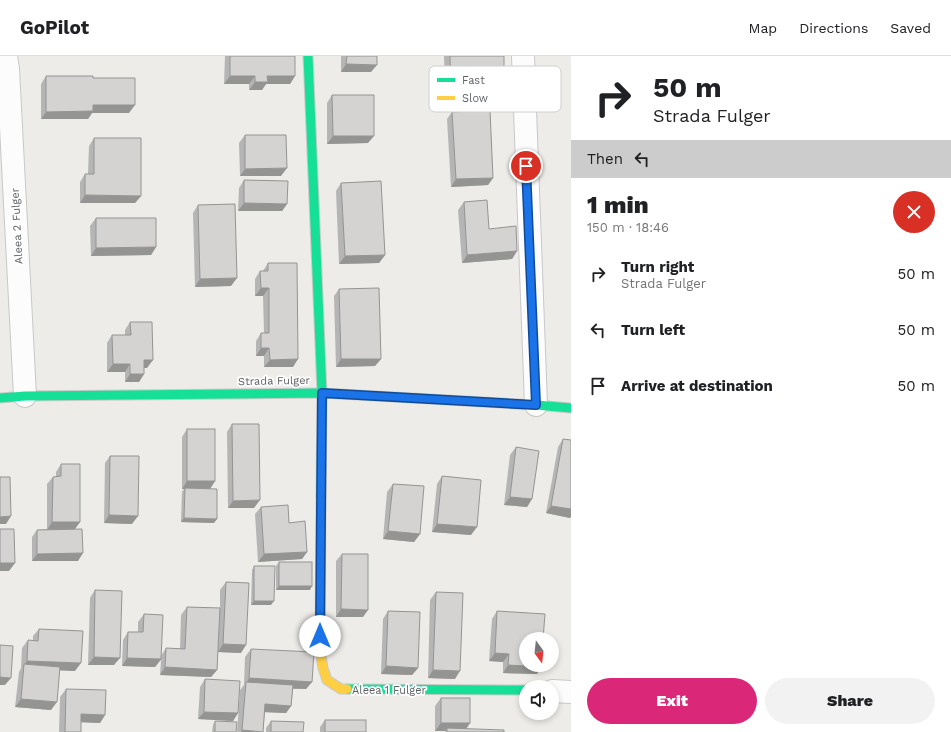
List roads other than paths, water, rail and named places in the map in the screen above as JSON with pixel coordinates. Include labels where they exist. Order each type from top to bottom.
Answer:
[{"type":"street","name":"Aleea 2 Fulger","points":[[6,56],[8,69],[25,396]]},
{"type":"street","name":"Aleea 1 Fulger","points":[[308,56],[322,393],[320,650],[323,668],[328,680],[341,689],[519,690]]},
{"type":"street","points":[[523,56],[523,66]]},
{"type":"street","points":[[525,112],[536,405]]},
{"type":"street","name":"Strada Fulger","points":[[0,398],[25,396],[322,393],[571,408]]},
{"type":"street","points":[[559,691],[571,692]]}]
